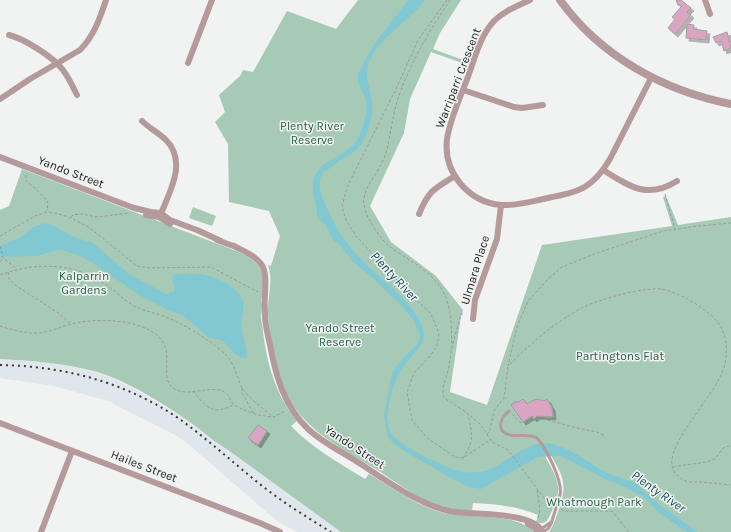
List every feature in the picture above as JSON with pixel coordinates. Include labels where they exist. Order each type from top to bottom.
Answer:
[{"type":"street","points":[[0,99],[23,82],[72,56],[86,45],[94,31],[106,0]]},
{"type":"street","points":[[188,63],[212,0]]},
{"type":"street","name":"Warriparri Crescent","points":[[530,0],[508,10],[490,26],[480,44],[450,126],[447,141],[448,159],[455,176],[465,189],[474,195],[490,203],[501,205],[530,202],[573,193],[591,183],[603,170],[651,78]]},
{"type":"street","points":[[560,0],[575,19],[603,45],[618,57],[651,78],[695,96],[731,104]]},
{"type":"street","points":[[705,0],[710,14]]},
{"type":"street","points":[[9,35],[28,43],[57,64],[65,72],[77,95]]},
{"type":"street","points":[[463,90],[514,107],[522,108],[543,106]]},
{"type":"street","points":[[142,121],[171,145],[176,157],[175,175],[160,215]]},
{"type":"street","name":"Yando Street","points":[[0,157],[134,208],[160,215],[221,241],[254,253],[266,265],[270,278],[265,308]]},
{"type":"street","points":[[603,170],[624,184],[637,189],[644,190],[663,188],[677,182]]},
{"type":"street","points":[[419,214],[425,199],[431,191],[455,176]]},
{"type":"street","name":"Ulmara Place","points":[[473,319],[475,300],[497,239],[501,205]]},
{"type":"street","name":"Yando Street","points":[[234,246],[260,262],[265,272],[266,278],[264,295],[266,329],[277,378],[281,390],[291,408],[308,429],[360,464],[422,502],[449,511],[515,518],[540,530]]},
{"type":"street","name":"Hailes Street","points":[[0,423],[268,526],[280,532]]},
{"type":"street","points":[[41,532],[72,451]]},
{"type":"lane","points":[[509,411],[502,418],[500,428],[502,431],[508,435],[532,435],[539,440],[558,475],[561,485],[560,494],[548,529],[540,530]]},
{"type":"path","points":[[447,0],[418,40],[396,89],[347,187],[342,207],[346,220],[356,236],[409,293],[431,314],[439,334],[437,346],[414,373],[407,392],[412,420],[427,438],[455,457],[462,458],[490,440]]},
{"type":"path","points":[[450,0],[423,44],[402,90],[395,110],[384,158],[367,188],[364,203],[369,219],[386,243],[425,271],[442,289],[448,307],[452,347]]},
{"type":"path","points":[[26,167],[26,181],[36,188],[48,202],[47,212]]},
{"type":"path","points":[[665,194],[676,229]]},
{"type":"path","points":[[71,218],[73,215],[78,214],[96,217],[129,214],[132,213],[134,208]]},
{"type":"path","points":[[0,236],[35,216],[47,212],[59,214],[71,218],[90,228],[137,266],[149,268],[211,267],[264,295]]},
{"type":"path","points":[[487,435],[490,430],[494,411],[504,398],[508,366],[517,327],[528,301],[558,271],[594,254],[663,231],[731,223]]},
{"type":"path","points":[[0,246],[3,258],[17,269]]},
{"type":"path","points":[[0,262],[3,258]]},
{"type":"path","points":[[0,274],[17,269],[41,266],[62,266],[84,272],[96,278],[107,285],[124,300],[136,307],[174,320],[215,344],[228,357],[246,393],[274,417]]},
{"type":"path","points":[[8,272],[9,279],[15,285],[57,312],[71,324]]},
{"type":"path","points":[[508,366],[566,317],[594,302],[623,294],[651,289],[668,290],[681,295],[711,316],[721,326],[725,336],[726,358],[724,370],[718,382],[676,446],[672,462],[674,472],[686,481],[731,485]]},
{"type":"path","points":[[463,314],[461,314],[452,347],[449,368],[443,387],[443,395],[450,402],[468,413],[481,425],[490,440],[506,449],[548,502],[564,511],[612,511],[629,532]]},
{"type":"path","points":[[0,326],[18,331],[37,333],[82,322],[99,321],[130,324],[148,330],[159,337],[165,347],[168,359],[167,378],[170,386],[177,390],[220,390],[228,395],[233,405],[254,414],[274,417],[291,408]]},
{"type":"path","points":[[242,387],[242,393],[254,414]]},
{"type":"path","points":[[192,391],[205,406],[211,410],[227,408],[233,405]]},
{"type":"path","points":[[509,411],[521,423],[544,419],[597,432],[605,436]]},
{"type":"path","points":[[462,458],[468,450],[472,439],[468,413]]},
{"type":"path","points":[[673,467],[682,464],[714,459],[721,449],[731,446]]},
{"type":"path","points":[[537,488],[540,509],[540,530]]},
{"type":"shaded area","points":[[0,359],[43,362],[84,369],[112,378],[133,388],[182,417],[341,532],[297,532],[277,521],[187,443],[175,435],[115,405],[112,402],[54,386],[0,378]]},
{"type":"green space","points":[[358,0],[461,0],[440,33],[433,49],[466,61],[465,64],[431,52],[410,99],[404,133],[370,206],[391,242],[436,276],[463,310],[450,392],[487,405],[542,245],[672,226],[663,197],[666,196],[678,225],[731,217],[731,532],[549,532],[554,524],[562,499],[563,484],[560,471],[547,448],[541,449],[550,464],[557,481],[558,493],[553,509],[547,521],[544,523],[536,522],[538,515],[522,509],[506,506],[473,503],[472,510],[467,510],[443,506],[414,494],[333,443],[316,431],[294,407],[285,392],[280,379],[273,350],[269,322],[268,307],[270,271],[268,265],[271,266],[280,236],[269,211],[229,202],[228,144],[215,122],[225,112],[219,95],[240,76],[243,70],[253,72],[287,11],[336,29]]},
{"type":"green space","name":"Kalparrin Gardens","points":[[22,169],[231,249],[241,253],[255,262],[260,267],[262,273],[263,290],[261,301],[261,318],[270,368],[283,401],[297,421],[291,426],[299,434],[326,455],[365,479],[369,474],[428,508],[449,514],[502,518],[525,525],[535,532],[341,532],[187,420],[130,385],[97,372],[73,366],[0,359],[0,210],[9,206]]},
{"type":"green space","points":[[193,207],[216,216],[212,226],[189,218]]},
{"type":"water","points":[[408,0],[425,0],[380,44],[369,62],[367,76],[372,101],[372,112],[369,128],[365,138],[354,152],[324,171],[321,175],[320,182],[320,191],[324,202],[345,241],[366,264],[408,304],[422,326],[424,336],[423,340],[418,349],[402,368],[392,390],[388,409],[388,426],[390,432],[404,445],[420,454],[462,472],[484,471],[492,468],[534,445],[543,443],[566,448],[603,471],[639,486],[660,505],[698,532],[687,532],[663,516],[642,496],[561,456],[538,457],[481,489],[468,487],[449,477],[406,452],[390,440],[387,434],[384,415],[392,373],[403,358],[418,343],[420,335],[413,320],[404,308],[375,280],[353,262],[339,244],[333,241],[325,224],[318,219],[313,194],[313,182],[321,167],[349,149],[360,134],[366,116],[366,103],[358,81],[358,73],[368,54]]},
{"type":"water","points":[[44,223],[52,225],[74,237],[93,243],[129,274],[166,294],[175,291],[172,277],[176,274],[206,275],[227,284],[238,293],[243,301],[242,326],[247,353],[246,358],[242,358],[235,354],[224,342],[207,336],[183,315],[170,311],[141,296],[88,260],[78,255],[57,250],[38,256],[0,257],[0,246],[21,237],[33,227]]},
{"type":"building","points":[[676,0],[681,0],[691,8],[687,12],[691,15],[675,34],[668,28],[675,19],[672,17],[682,6],[678,5]]},
{"type":"building","points":[[687,24],[694,25],[693,29],[707,31],[706,40],[686,38]]},
{"type":"building","points":[[727,32],[731,48],[724,51],[721,41],[716,43],[713,37]]},
{"type":"building","points":[[523,399],[527,404],[537,399],[544,401],[547,399],[552,408],[553,417],[537,416],[534,419],[532,416],[523,422],[511,405],[516,401],[517,403]]},
{"type":"building","points":[[258,425],[267,431],[258,445],[248,438]]},
{"type":"railway","points":[[0,365],[47,369],[93,378],[158,405],[198,433],[274,495],[331,532]]},
{"type":"park label","name":"Plenty River Reserve","points":[[312,133]]},
{"type":"park label","name":"Yando Street Reserve","points":[[340,335]]},
{"type":"park label","name":"Partingtons Flat","points":[[620,356]]},
{"type":"park label","name":"Whatmough Park","points":[[594,502]]},
{"type":"water label","name":"Plenty River","points":[[395,276]]},
{"type":"water label","name":"Plenty River","points":[[659,491]]}]
